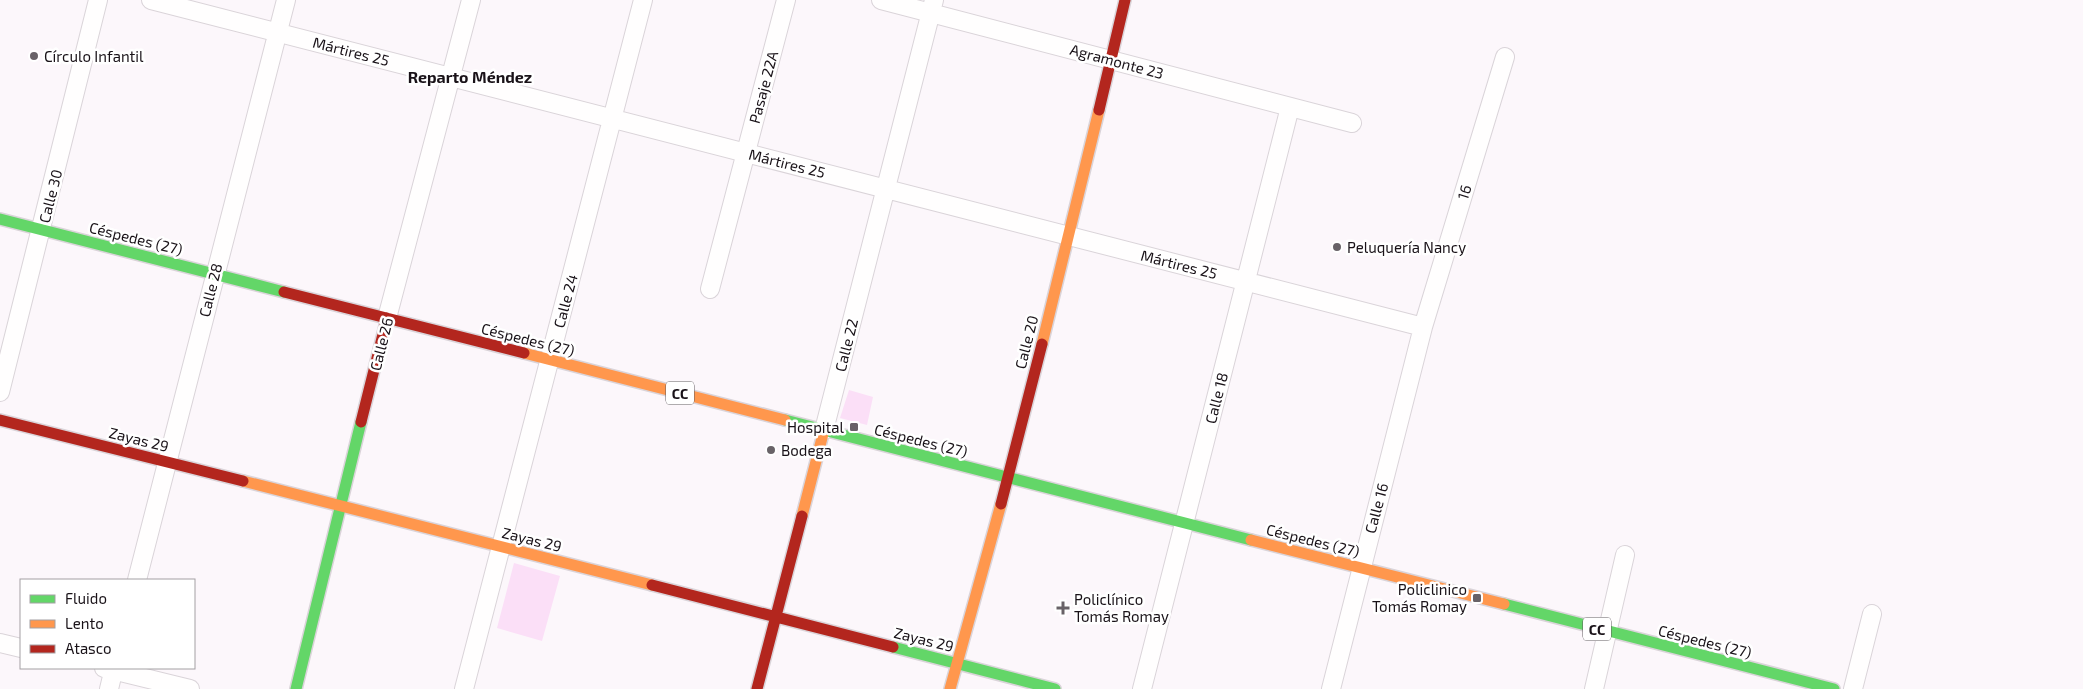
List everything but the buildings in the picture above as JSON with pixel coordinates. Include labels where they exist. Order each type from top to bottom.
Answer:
[{"type":"street","name":"Calle 30","points":[[0,392],[98,0]]},
{"type":"street","name":"Mártires 25","points":[[151,0],[1423,327]]},
{"type":"street","name":"Calle 28","points":[[137,579],[214,274],[286,0]]},
{"type":"street","name":"Calle 26","points":[[296,689],[387,318],[471,0]]},
{"type":"street","name":"Calle 24","points":[[464,689],[643,0]]},
{"type":"street","name":"Pasaje 22A","points":[[710,289],[786,0]]},
{"type":"street","name":"Agramonte 23","points":[[881,0],[933,6],[1110,60],[1352,123]]},
{"type":"street","name":"Calle 20","points":[[950,689],[1008,477],[1069,236],[1124,0]]},
{"type":"street","name":"Calle 22","points":[[757,689],[933,6]]},
{"type":"street","name":"16","points":[[1423,327],[1505,57]]},
{"type":"street","name":"Calle 18","points":[[1142,689],[1290,107]]},
{"type":"street","name":"Céspedes (27)","points":[[0,219],[1834,689]]},
{"type":"street","name":"Calle 16","points":[[1331,689],[1360,568],[1423,327]]},
{"type":"street","name":"Zayas 29","points":[[0,420],[341,505],[1056,689]]},
{"type":"street","points":[[1594,689],[1626,555]]},
{"type":"street","points":[[1853,689],[1872,614]]},
{"type":"street","points":[[0,643],[20,648]]},
{"type":"street","points":[[109,689],[111,669],[190,689]]},
{"type":"shaded area","points":[[849,390],[873,397],[867,425],[840,418]]},
{"type":"shaded area","points":[[514,563],[560,576],[542,641],[497,628]]},
{"type":"traffic: fast","points":[[0,219],[284,292]]},
{"type":"traffic: fast","points":[[785,420],[1251,540]]},
{"type":"traffic: fast","points":[[296,689],[361,422]]},
{"type":"traffic: fast","points":[[1504,604],[1834,689]]},
{"type":"traffic: fast","points":[[893,647],[1055,689]]},
{"type":"traffic: slow","points":[[1042,344],[1099,110]]},
{"type":"traffic: slow","points":[[524,353],[785,420]]},
{"type":"traffic: slow","points":[[802,516],[824,430]]},
{"type":"traffic: slow","points":[[243,481],[652,585]]},
{"type":"traffic: slow","points":[[950,689],[1001,504]]},
{"type":"traffic: slow","points":[[1251,540],[1504,604]]},
{"type":"traffic: jam","points":[[1099,110],[1125,0]]},
{"type":"traffic: jam","points":[[284,292],[524,353]]},
{"type":"traffic: jam","points":[[361,422],[387,318]]},
{"type":"traffic: jam","points":[[1001,504],[1042,344]]},
{"type":"traffic: jam","points":[[0,420],[243,481]]},
{"type":"traffic: jam","points":[[757,689],[802,516]]},
{"type":"traffic: jam","points":[[652,585],[893,647]]},
{"type":"place","name":"Círculo Infantil","points":[[34,56]]},
{"type":"place","name":"Peluquería Nancy","points":[[1337,247]]},
{"type":"place","name":"Hospital","points":[[854,427]]},
{"type":"place","name":"Bodega","points":[[771,450]]},
{"type":"place","name":"Policlinico Tomás Romay","points":[[1477,598]]},
{"type":"place","name":"Policlínico Tomás Romay","points":[[1063,608]]},
{"type":"district","name":"Reparto Méndez","points":[[470,76]]}]
